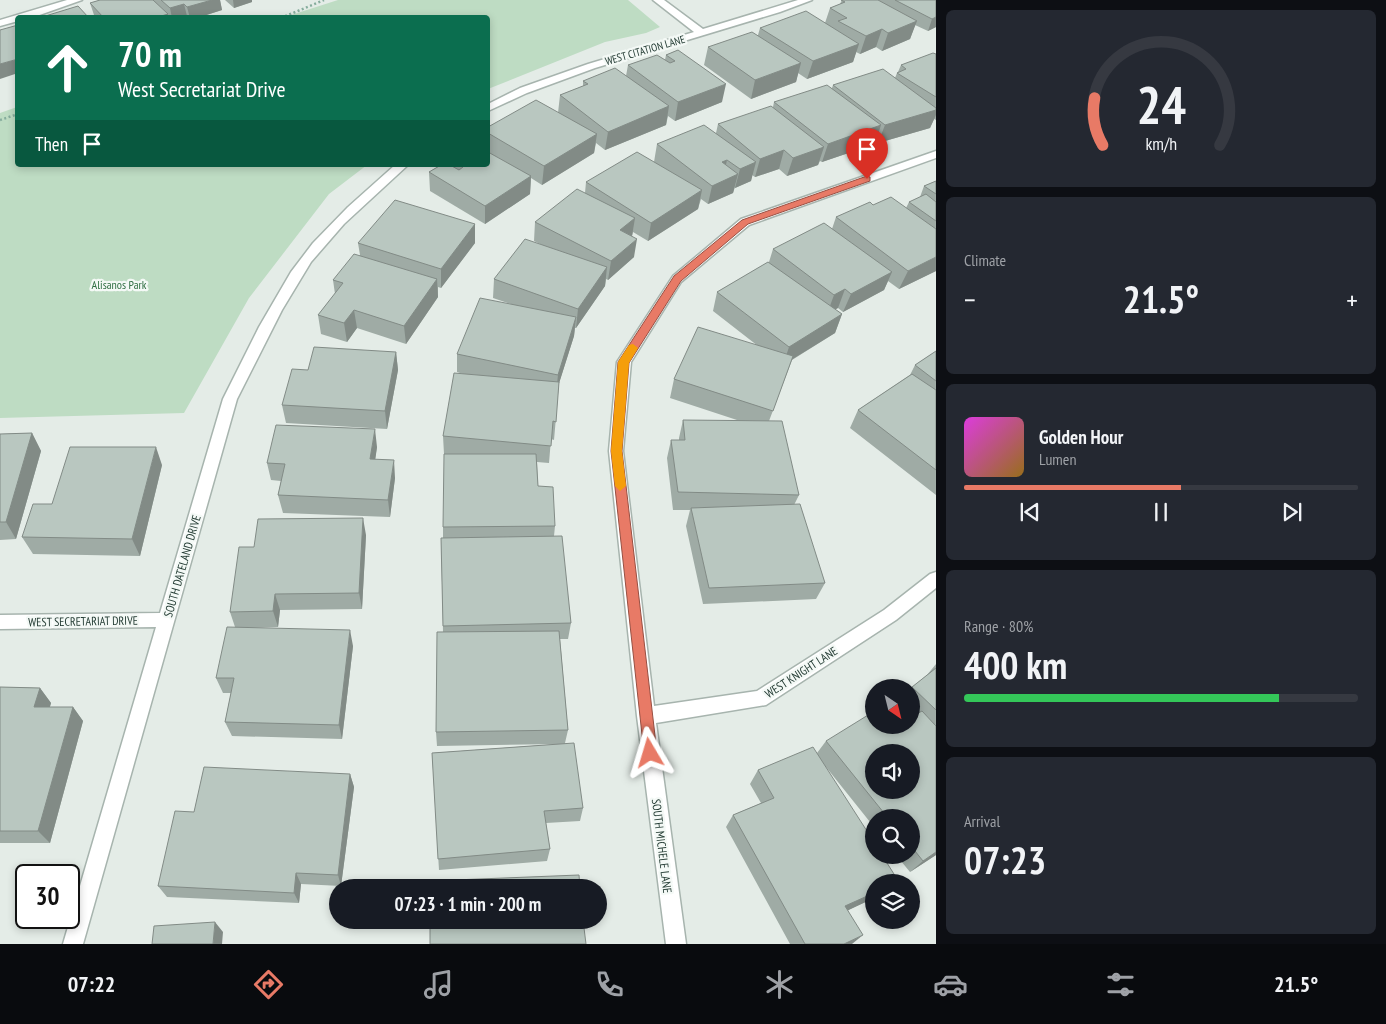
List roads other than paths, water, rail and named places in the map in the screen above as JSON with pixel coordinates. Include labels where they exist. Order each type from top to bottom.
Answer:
[{"type":"street","points":[[28,15],[77,0]]},
{"type":"street","points":[[658,0],[702,33]]},
{"type":"street","name":"WEST CITATION LANE","points":[[490,107],[503,99],[596,64],[807,0]]},
{"type":"street","points":[[0,23],[15,19]]},
{"type":"street","name":"SOUTH MICHELE LANE","points":[[676,944],[646,716],[616,451],[624,362],[677,279],[745,222],[936,154]]},
{"type":"street","name":"SOUTH DATELAND DRIVE","points":[[73,944],[230,399],[251,353],[281,300],[308,258],[346,215],[400,167]]},
{"type":"street","name":"WEST KNIGHT LANE","points":[[646,716],[760,699],[890,615],[936,579]]},
{"type":"street","name":"WEST SECRETARIAT DRIVE","points":[[0,622],[166,620]]},
{"type":"park label","name":"Alisanos Park","points":[[119,284]]}]
